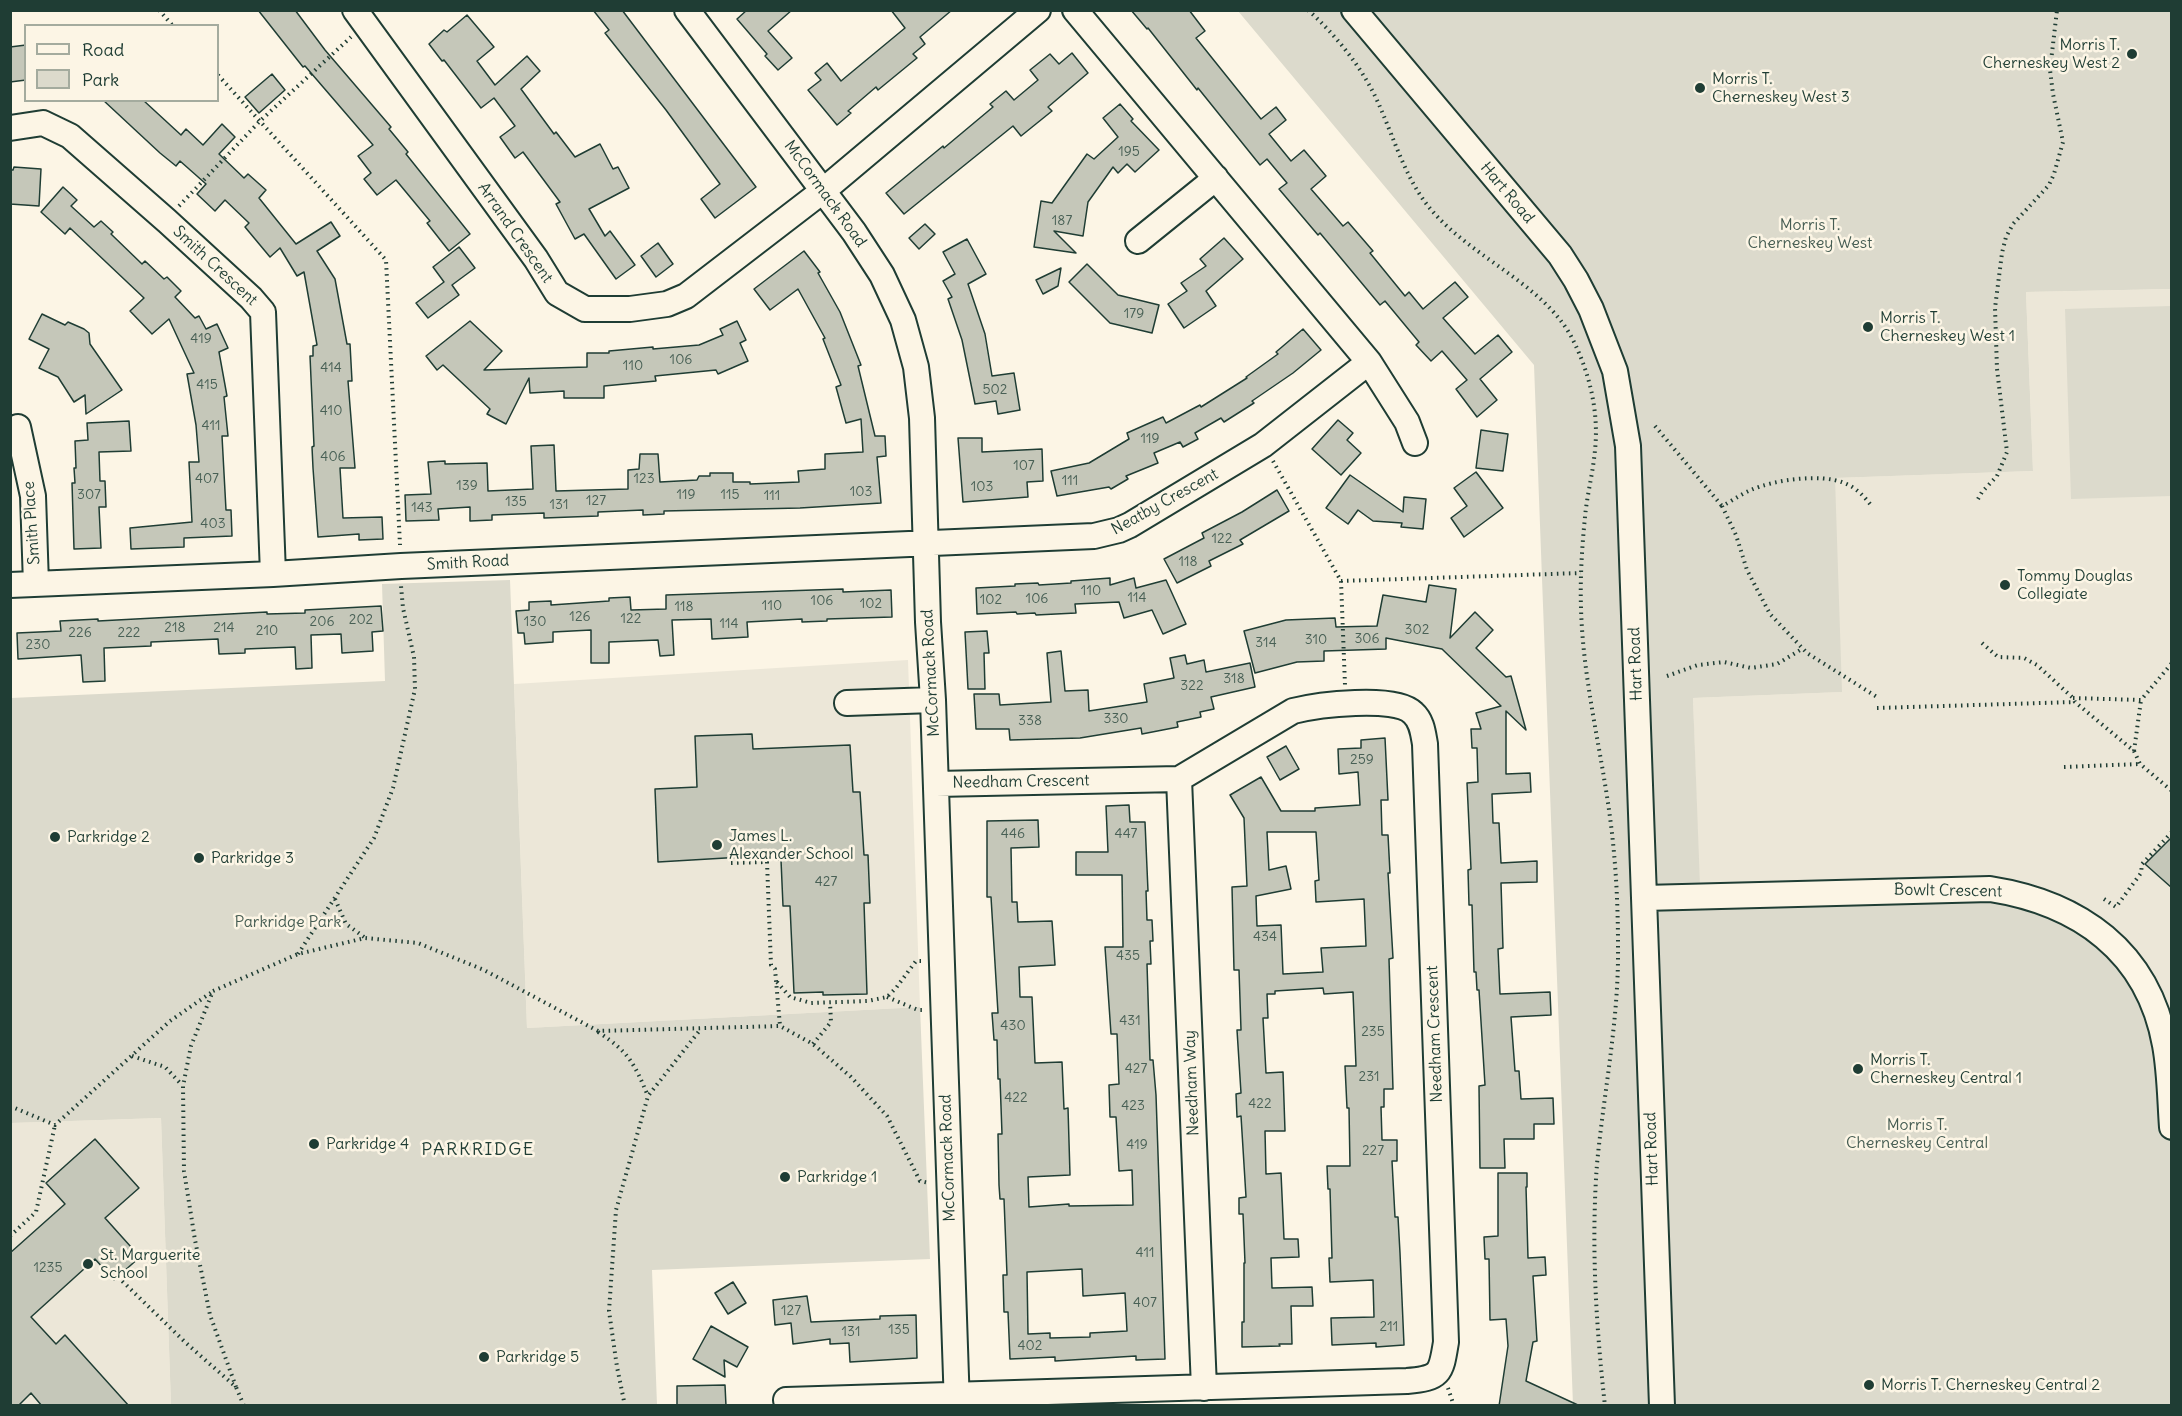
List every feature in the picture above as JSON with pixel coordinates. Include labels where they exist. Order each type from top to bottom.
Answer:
[{"type":"street","name":"Arrand Crescent","points":[[355,10],[529,249],[557,293],[585,309],[630,309],[666,304],[686,296],[824,190]]},
{"type":"street","name":"McCormack Road","points":[[687,10],[824,190],[882,275],[903,320],[916,367],[922,418],[957,1400]]},
{"type":"street","points":[[824,190],[1038,10]]},
{"type":"street","points":[[1075,10],[1369,362],[1407,422],[1415,443]]},
{"type":"street","name":"Hart Road","points":[[1354,10],[1560,255],[1591,309],[1611,361],[1622,406],[1628,446],[1662,1406]]},
{"type":"street","name":"Smith Crescent","points":[[10,128],[43,123],[70,136],[176,228],[263,312],[273,574]]},
{"type":"street","points":[[1138,241],[1216,178]]},
{"type":"street","name":"Neatby Crescent","points":[[925,543],[1094,536],[1119,530],[1263,445],[1369,362]]},
{"type":"street","name":"Smith Place","points":[[18,427],[33,496],[36,584]]},
{"type":"street","name":"Smith Road","points":[[10,585],[273,574],[400,555],[925,543]]},
{"type":"street","points":[[847,702],[933,700]]},
{"type":"street","name":"Needham Crescent","points":[[786,1400],[957,1400],[1425,1380],[1436,1375],[1442,1367],[1446,1342],[1425,744],[1422,726],[1413,713],[1403,707],[1384,702],[1308,707],[1293,711],[1179,779],[936,784]]},
{"type":"street","name":"Needham Way","points":[[1179,779],[1204,1388]]},
{"type":"street","name":"Bowlt Crescent","points":[[1644,898],[1990,889],[2015,893],[2059,907],[2082,920],[2120,952],[2164,1011],[2172,1127]]},
{"type":"path","points":[[159,10],[171,24]]},
{"type":"path","points":[[1308,10],[1323,23],[1363,76],[1379,103],[1406,171],[1425,202],[1453,232],[1482,256],[1516,278],[1558,316],[1572,338],[1590,387],[1596,430],[1585,514],[1581,573],[1582,642],[1590,703],[1612,826],[1618,921],[1617,984],[1594,1213],[1598,1347],[1605,1406]]},
{"type":"path","points":[[1978,499],[1997,476],[2007,452],[1997,369],[1995,308],[2002,253],[2006,237],[2013,224],[2049,185],[2063,142],[2050,70],[2057,10]]},
{"type":"path","points":[[178,208],[260,121],[350,38]]},
{"type":"path","points":[[219,76],[386,260],[403,608],[414,657],[414,689],[393,788],[374,838],[298,954]]},
{"type":"path","points":[[1655,426],[1722,506],[1736,535],[1747,570],[1770,614],[1803,649],[1877,697]]},
{"type":"path","points":[[1273,461],[1341,581],[1345,686]]},
{"type":"path","points":[[1722,506],[1752,489],[1777,481],[1806,479],[1843,482],[1862,495],[1870,504]]},
{"type":"path","points":[[1341,581],[1581,573]]},
{"type":"path","points":[[1982,643],[1998,657],[2024,658],[2037,665],[2134,751],[2140,764],[2172,791]]},
{"type":"path","points":[[1667,676],[1698,665],[1724,662],[1751,668],[1777,664],[1803,649]]},
{"type":"path","points":[[2134,751],[2141,700],[2172,663]]},
{"type":"path","points":[[1877,708],[2074,700],[2141,700]]},
{"type":"path","points":[[2064,767],[2140,764]]},
{"type":"path","points":[[2104,899],[2116,907],[2141,873],[2142,864],[2172,832]]},
{"type":"path","points":[[731,863],[767,862],[771,965],[776,969],[780,1026]]},
{"type":"path","points":[[334,899],[346,924],[365,938]]},
{"type":"path","points":[[10,1236],[36,1212],[55,1125],[170,1021],[213,991],[298,954],[365,938],[418,943],[484,970],[598,1031],[615,1043],[634,1063],[648,1096]]},
{"type":"path","points":[[777,982],[790,997],[811,1003],[868,1001],[886,997],[896,988],[916,961]]},
{"type":"path","points":[[213,991],[191,1046],[183,1086],[184,1171],[210,1315],[244,1406]]},
{"type":"path","points":[[886,997],[918,1010]]},
{"type":"path","points":[[813,1044],[831,1022],[830,1002]]},
{"type":"path","points":[[598,1031],[700,1030],[711,1027],[780,1026],[813,1044],[851,1077],[887,1116],[920,1181],[925,1183]]},
{"type":"path","points":[[625,1406],[609,1311],[616,1210],[648,1096],[700,1030]]},
{"type":"path","points":[[132,1056],[165,1067],[183,1086]]},
{"type":"path","points":[[10,1106],[55,1125]]},
{"type":"path","points":[[118,1276],[186,1343],[236,1386]]},
{"type":"shaded area","name":"Tommy Douglas Collegiate","points":[[2171,289],[2171,1015],[2167,1001],[2070,901],[2042,889],[2015,882],[1960,877],[1699,886],[1693,698],[1841,692],[1834,478],[2033,471],[2026,292]]},
{"type":"shaded area","name":"James L. Alexander School","points":[[908,660],[920,1007],[527,1028],[514,684]]},
{"type":"shaded area","name":"St. Marguerite School","points":[[161,1118],[171,1405],[11,1405],[10,1123]]},
{"type":"green space","points":[[1238,11],[2171,11],[2171,289],[2026,292],[2033,471],[1835,478],[1842,692],[1693,698],[1700,886],[1940,876],[1978,877],[2015,882],[2066,899],[2089,912],[2131,946],[2148,967],[2162,990],[2172,1015],[2171,1405],[1573,1405],[1534,365]]},
{"type":"green space","points":[[2171,306],[2171,496],[2071,499],[2065,309]]},
{"type":"green space","name":"Parkridge Park","points":[[510,580],[527,1028],[920,1007],[930,1259],[652,1270],[657,1405],[171,1405],[161,1118],[11,1123],[11,698],[385,681],[382,584]]},
{"type":"building","points":[[258,10],[295,10],[325,50],[391,127],[389,129],[408,152],[406,154],[470,234],[449,251],[427,223],[430,221],[396,180],[377,195],[364,179],[371,173],[358,156],[373,145],[305,66],[303,67]]},
{"type":"building","points":[[593,10],[622,10],[756,187],[715,218],[701,199],[720,184],[666,110],[605,33],[609,30]]},
{"type":"building","points":[[747,10],[792,10],[768,31],[792,58],[778,70],[737,19]]},
{"type":"building","points":[[891,10],[952,10],[920,37],[925,44],[913,54],[917,58],[878,90],[876,87],[848,111],[851,113],[837,125],[808,90],[821,80],[815,73],[827,63],[841,81],[905,28]]},
{"type":"building","points":[[1131,10],[1189,10],[1205,31],[1196,38],[1261,119],[1276,107],[1286,120],[1269,134],[1291,161],[1304,150],[1326,176],[1311,189],[1343,226],[1348,222],[1373,251],[1370,253],[1405,296],[1409,292],[1423,309],[1455,282],[1468,297],[1443,318],[1475,354],[1498,335],[1512,352],[1480,379],[1497,400],[1477,417],[1456,389],[1467,380],[1442,351],[1431,361],[1416,345],[1419,342],[1385,301],[1380,305],[1320,233],[1318,235],[1279,189],[1287,183],[1267,159],[1260,165]]},
{"type":"building","points":[[467,15],[494,47],[477,61],[495,85],[527,56],[540,71],[521,89],[554,134],[556,132],[575,157],[600,144],[613,169],[618,167],[629,188],[589,209],[605,236],[610,231],[635,265],[616,279],[584,234],[575,239],[556,204],[560,202],[523,152],[515,158],[500,137],[515,126],[494,98],[481,108],[429,44],[444,30],[447,32]]},
{"type":"building","points":[[24,45],[24,80],[10,82],[10,47]]},
{"type":"building","points":[[1072,53],[1088,73],[1048,107],[1052,111],[1021,136],[1013,126],[904,214],[886,193],[993,107],[990,104],[1006,91],[1014,100],[1038,80],[1030,70],[1050,54],[1059,64]]},
{"type":"building","points":[[272,74],[285,90],[259,113],[245,97]]},
{"type":"building","points":[[105,102],[145,102],[181,135],[186,129],[203,145],[222,124],[235,137],[219,154],[244,178],[248,174],[266,190],[259,198],[296,244],[331,222],[340,236],[317,251],[335,279],[347,344],[350,344],[352,381],[348,381],[355,468],[340,468],[343,518],[382,517],[383,539],[359,540],[359,534],[318,537],[312,447],[314,446],[310,356],[313,356],[313,346],[317,345],[304,272],[297,276],[280,248],[270,257],[245,227],[249,223],[225,200],[215,211],[197,194],[206,184],[180,161],[176,166]]},
{"type":"building","points":[[1120,104],[1133,119],[1131,121],[1159,150],[1135,172],[1127,164],[1118,173],[1113,167],[1088,202],[1083,236],[1054,231],[1076,253],[1034,247],[1041,201],[1052,203],[1087,154],[1094,159],[1118,137],[1103,118]]},
{"type":"building","points":[[14,167],[41,169],[39,206],[10,204],[10,170]]},
{"type":"building","points":[[63,187],[77,200],[71,206],[94,227],[101,221],[142,264],[145,261],[164,279],[167,277],[181,291],[175,297],[195,318],[199,316],[206,329],[217,324],[228,348],[219,352],[227,396],[224,397],[228,436],[222,436],[226,510],[231,510],[232,536],[184,538],[184,547],[131,549],[130,528],[192,522],[189,462],[199,462],[196,425],[187,374],[194,373],[169,319],[152,334],[130,311],[144,298],[70,228],[65,234],[41,212]]},
{"type":"building","points":[[925,224],[935,234],[919,249],[909,238]]},
{"type":"building","points":[[1224,238],[1243,259],[1206,291],[1216,306],[1184,328],[1168,304],[1187,291],[1181,283],[1206,266],[1200,259]]},
{"type":"building","points":[[967,239],[986,274],[968,284],[985,334],[992,376],[1014,373],[1020,410],[998,414],[996,401],[975,404],[962,340],[948,299],[952,297],[943,281],[955,274],[943,252]]},
{"type":"building","points":[[658,243],[673,264],[656,277],[641,256]]},
{"type":"building","points":[[459,247],[475,268],[452,285],[459,295],[428,318],[416,303],[444,282],[433,267]]},
{"type":"building","points":[[804,251],[820,272],[818,273],[840,312],[861,365],[858,366],[875,436],[885,436],[886,456],[877,457],[881,503],[800,508],[664,511],[664,514],[643,515],[643,510],[598,512],[598,516],[544,518],[544,513],[492,515],[492,520],[470,521],[470,507],[438,509],[439,520],[406,521],[405,495],[431,494],[428,462],[487,463],[488,491],[533,489],[531,446],[554,445],[556,491],[628,489],[628,470],[639,469],[640,454],[658,454],[660,482],[697,480],[699,476],[710,476],[710,473],[733,473],[733,482],[750,482],[750,484],[799,482],[798,471],[825,469],[825,454],[863,452],[861,419],[846,423],[836,387],[841,385],[823,339],[825,338],[798,289],[770,310],[754,289]]},
{"type":"building","points":[[1087,264],[1118,295],[1159,305],[1152,333],[1110,323],[1069,282]]},
{"type":"building","points":[[1061,268],[1058,286],[1043,294],[1036,280]]},
{"type":"building","points":[[42,314],[65,325],[68,322],[89,333],[90,344],[122,390],[86,414],[85,395],[74,402],[58,377],[39,368],[49,349],[29,339]]},
{"type":"building","points":[[470,321],[502,351],[484,370],[587,367],[587,353],[699,345],[723,335],[720,329],[737,321],[746,340],[740,343],[748,361],[718,374],[716,370],[655,376],[656,381],[604,386],[604,398],[564,398],[564,391],[530,393],[529,378],[506,424],[487,414],[490,409],[443,365],[437,370],[426,356]]},
{"type":"building","points":[[1303,329],[1321,350],[1293,373],[1252,401],[1254,403],[1224,422],[1221,418],[1195,433],[1198,439],[1183,447],[1180,442],[1154,453],[1158,463],[1126,476],[1128,479],[1111,489],[1109,487],[1057,496],[1051,471],[1089,463],[1129,439],[1127,433],[1163,417],[1166,423],[1200,405],[1201,407],[1247,378],[1278,354],[1276,352]]},
{"type":"building","points":[[1338,420],[1353,433],[1347,440],[1361,453],[1341,475],[1312,449]]},
{"type":"building","points":[[129,421],[131,451],[99,452],[100,481],[105,481],[106,507],[99,507],[101,548],[74,549],[72,483],[75,483],[75,441],[88,440],[87,423]]},
{"type":"building","points":[[1481,430],[1508,434],[1503,471],[1476,468]]},
{"type":"building","points":[[958,438],[982,438],[982,452],[1042,449],[1043,481],[1027,482],[1028,497],[963,502]]},
{"type":"building","points":[[1476,472],[1503,508],[1464,537],[1451,518],[1467,506],[1454,488]]},
{"type":"building","points":[[1350,475],[1403,512],[1404,497],[1426,499],[1423,529],[1401,527],[1402,523],[1373,521],[1358,510],[1348,524],[1326,508]]},
{"type":"building","points":[[1277,490],[1289,511],[1240,540],[1243,544],[1209,561],[1211,566],[1177,583],[1164,559],[1204,538],[1202,533]]},
{"type":"building","points":[[1110,578],[1110,585],[1134,578],[1136,588],[1166,580],[1186,624],[1163,634],[1152,610],[1124,618],[1119,602],[1075,604],[1076,613],[977,614],[976,588],[1015,586],[1015,584],[1071,583],[1071,581]]},
{"type":"building","points":[[1429,585],[1456,589],[1450,638],[1475,612],[1493,630],[1476,648],[1506,677],[1511,676],[1526,730],[1506,711],[1506,774],[1530,773],[1531,792],[1492,794],[1493,823],[1499,823],[1501,863],[1537,861],[1537,882],[1501,883],[1503,948],[1498,949],[1500,994],[1550,992],[1551,1015],[1511,1017],[1515,1071],[1519,1071],[1521,1099],[1553,1098],[1554,1124],[1534,1124],[1534,1139],[1504,1139],[1505,1168],[1480,1168],[1479,1086],[1485,1085],[1479,990],[1477,990],[1476,972],[1474,972],[1472,905],[1469,905],[1468,870],[1471,869],[1467,783],[1478,782],[1477,748],[1472,748],[1471,729],[1481,729],[1476,713],[1501,706],[1442,649],[1386,638],[1386,649],[1324,651],[1324,661],[1297,662],[1255,673],[1244,631],[1286,620],[1335,618],[1336,627],[1377,626],[1383,595],[1426,602]]},
{"type":"building","points":[[843,589],[843,592],[891,590],[892,617],[802,622],[802,619],[747,622],[748,637],[712,639],[711,619],[672,620],[674,655],[660,656],[658,640],[609,642],[609,663],[591,663],[591,630],[553,632],[553,642],[525,644],[524,633],[518,633],[516,611],[529,610],[529,602],[551,601],[551,605],[609,601],[609,598],[630,597],[631,610],[666,609],[666,595]]},
{"type":"building","points":[[381,606],[383,631],[372,632],[373,651],[342,653],[341,634],[311,635],[312,668],[296,669],[295,647],[245,649],[245,653],[219,654],[218,639],[151,642],[151,646],[104,648],[105,681],[83,682],[81,655],[18,659],[17,633],[61,631],[60,621],[267,612],[267,614],[305,613],[305,610]]},
{"type":"building","points":[[987,631],[989,653],[984,653],[985,689],[968,689],[965,632]]},
{"type":"building","points":[[1061,651],[1065,691],[1088,690],[1089,711],[1147,702],[1144,684],[1174,678],[1170,658],[1185,655],[1187,664],[1204,660],[1206,672],[1250,663],[1255,687],[1211,697],[1214,709],[1200,712],[1201,717],[1177,722],[1178,727],[1142,734],[1141,728],[1080,738],[1010,740],[1009,729],[976,729],[974,694],[999,694],[1000,705],[1051,702],[1047,653]]},
{"type":"building","points":[[752,734],[753,749],[850,745],[853,792],[860,792],[864,855],[868,855],[870,903],[864,903],[867,994],[794,993],[790,906],[783,906],[781,860],[776,860],[776,855],[658,862],[655,789],[697,787],[695,736]]},
{"type":"building","points":[[1385,738],[1388,800],[1381,800],[1382,835],[1388,835],[1390,873],[1388,873],[1393,958],[1389,959],[1393,1089],[1384,1089],[1384,1107],[1381,1107],[1382,1140],[1397,1140],[1397,1161],[1392,1161],[1395,1217],[1398,1217],[1404,1345],[1376,1347],[1376,1343],[1332,1345],[1331,1318],[1374,1317],[1373,1280],[1330,1282],[1329,1258],[1332,1258],[1327,1166],[1350,1166],[1349,1108],[1347,1108],[1345,1066],[1356,1066],[1353,992],[1324,994],[1323,988],[1275,991],[1275,994],[1267,994],[1268,1018],[1263,1018],[1266,1073],[1283,1072],[1285,1131],[1265,1131],[1266,1174],[1281,1173],[1284,1239],[1298,1239],[1299,1257],[1271,1258],[1272,1288],[1312,1287],[1313,1306],[1291,1306],[1292,1344],[1242,1347],[1245,1263],[1243,1214],[1239,1214],[1239,1198],[1246,1197],[1241,1116],[1237,1117],[1236,1094],[1241,1093],[1237,1030],[1241,1030],[1239,970],[1234,970],[1232,887],[1247,886],[1244,818],[1230,795],[1261,777],[1281,811],[1315,811],[1315,808],[1360,805],[1358,772],[1339,774],[1338,749],[1361,748],[1361,740]],"holes":[[[1267,832],[1316,832],[1319,880],[1315,881],[1316,902],[1364,899],[1366,946],[1321,948],[1323,972],[1283,974],[1281,925],[1257,926],[1256,896],[1291,889],[1286,866],[1269,870]]]},
{"type":"building","points":[[1286,746],[1299,769],[1280,780],[1267,757]]},
{"type":"building","points":[[1129,805],[1130,822],[1145,822],[1147,920],[1152,920],[1153,941],[1150,941],[1151,964],[1147,964],[1150,1060],[1153,1060],[1156,1095],[1165,1359],[1136,1360],[1136,1356],[1055,1361],[1055,1357],[1010,1359],[1008,1312],[1004,1312],[1003,1275],[1007,1275],[1004,1199],[1000,1199],[999,1185],[998,1134],[1002,1134],[1000,1079],[998,1079],[997,1040],[994,1040],[992,1013],[998,1013],[991,897],[987,897],[987,821],[1038,820],[1039,847],[1011,848],[1012,902],[1017,902],[1018,922],[1052,921],[1055,965],[1019,967],[1020,997],[1032,997],[1035,1063],[1062,1062],[1064,1109],[1068,1108],[1070,1175],[1028,1177],[1029,1207],[1069,1204],[1069,1206],[1133,1205],[1132,1170],[1119,1171],[1116,1117],[1110,1117],[1109,1085],[1119,1084],[1117,1034],[1111,1034],[1105,947],[1123,947],[1122,875],[1076,875],[1076,852],[1108,852],[1106,806]],"holes":[[[1082,1269],[1083,1296],[1125,1293],[1127,1331],[1090,1333],[1090,1337],[1050,1338],[1050,1333],[1028,1334],[1027,1272]]]},
{"type":"building","points":[[2172,837],[2172,888],[2145,864]]},
{"type":"building","points":[[95,1139],[139,1188],[105,1218],[140,1257],[114,1280],[95,1259],[31,1317],[56,1344],[65,1335],[129,1406],[42,1406],[31,1393],[18,1406],[10,1406],[10,1253],[65,1204],[46,1183]]},
{"type":"building","points":[[1498,1173],[1527,1173],[1528,1258],[1545,1257],[1546,1275],[1533,1276],[1537,1341],[1533,1342],[1526,1381],[1580,1406],[1499,1406],[1508,1346],[1506,1319],[1490,1320],[1489,1259],[1485,1259],[1484,1237],[1498,1236]]},
{"type":"building","points":[[733,1282],[746,1303],[728,1314],[715,1293]]},
{"type":"building","points":[[807,1296],[811,1322],[916,1315],[917,1358],[850,1362],[849,1343],[830,1344],[830,1339],[793,1344],[791,1323],[775,1325],[773,1300]]},
{"type":"building","points":[[711,1326],[748,1347],[737,1367],[724,1360],[725,1377],[693,1359]]},
{"type":"building","points":[[725,1385],[726,1406],[677,1406],[677,1386]]},
{"type":"place","name":"Morris T. Cherneskey West 2","points":[[2132,54]]},
{"type":"place","name":"Morris T. Cherneskey West 3","points":[[1700,88]]},
{"type":"place","name":"Morris T. Cherneskey West 1","points":[[1868,327]]},
{"type":"place","name":"Tommy Douglas Collegiate","points":[[2005,585]]},
{"type":"place","name":"Parkridge 2","points":[[55,837]]},
{"type":"place","name":"James L. Alexander School","points":[[717,845]]},
{"type":"place","name":"Parkridge 3","points":[[199,858]]},
{"type":"place","name":"Morris T. Cherneskey Central 1","points":[[1858,1069]]},
{"type":"place","name":"Parkridge 4","points":[[314,1144]]},
{"type":"place","name":"Parkridge 1","points":[[785,1177]]},
{"type":"place","name":"St. Marguerite School","points":[[88,1264]]},
{"type":"place","name":"Parkridge 5","points":[[484,1357]]},
{"type":"place","name":"Morris T. Cherneskey Central 2","points":[[1869,1385]]},
{"type":"district","name":"PARKRIDGE","points":[[478,1150]]},
{"type":"park label","name":"Morris T. Cherneskey West","points":[[1810,234]]},
{"type":"park label","name":"Morris T. Cherneskey Central","points":[[1917,1134]]}]
